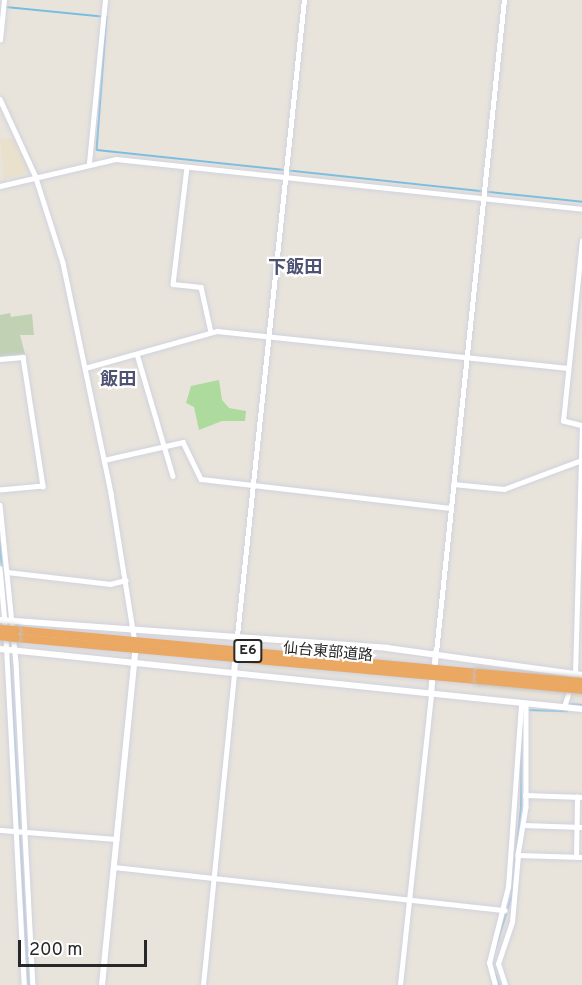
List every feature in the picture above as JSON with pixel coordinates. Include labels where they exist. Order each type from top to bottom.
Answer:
[{"type":"highway","name":"仙台東部道路","points":[[0,629],[16,634],[479,676],[582,690]]},
{"type":"highway","name":"仙台東部道路","points":[[0,636],[16,634]]},
{"type":"highway","name":"仙台東部道路","points":[[479,676],[580,677]]},
{"type":"street","points":[[89,163],[105,0]]},
{"type":"street","points":[[236,646],[304,0]]},
{"type":"street","points":[[435,663],[504,0]]},
{"type":"street","points":[[0,40],[4,4]]},
{"type":"street","points":[[0,99],[35,175],[63,263],[105,460],[134,637]]},
{"type":"street","points":[[0,186],[35,175],[116,159],[484,195],[582,209]]},
{"type":"street","points":[[188,167],[173,284],[201,287],[211,332]]},
{"type":"street","points":[[564,707],[580,677],[582,591],[579,461],[581,426],[563,421],[582,242]]},
{"type":"street","points":[[85,368],[211,332],[568,368]]},
{"type":"street","points":[[137,354],[162,447],[173,476]]},
{"type":"street","points":[[0,359],[23,357],[43,486],[0,490]]},
{"type":"street","points":[[105,460],[186,444],[201,479],[450,508]]},
{"type":"street","points":[[453,484],[504,489],[579,461]]},
{"type":"street","points":[[0,505],[7,572],[6,620]]},
{"type":"street","points":[[0,568],[9,650],[33,985]]},
{"type":"street","points":[[7,572],[110,584],[126,580]]},
{"type":"street","points":[[6,620],[436,652],[580,677]]},
{"type":"street","points":[[9,650],[524,705],[582,709]]},
{"type":"street","points":[[9,650],[21,830],[24,985]]},
{"type":"street","points":[[102,985],[136,663],[135,653]]},
{"type":"street","points":[[203,985],[235,663]]},
{"type":"street","points":[[400,985],[432,682]]},
{"type":"street","points":[[506,985],[498,964],[512,922],[523,825],[526,714],[524,705]]},
{"type":"street","points":[[495,985],[489,963],[505,910],[524,705]]},
{"type":"street","points":[[518,855],[579,857],[580,797],[525,795]]},
{"type":"street","points":[[523,825],[579,827]]},
{"type":"street","points":[[0,830],[117,839]]},
{"type":"street","points":[[114,867],[505,910]]},
{"type":"shaded area","points":[[0,139],[17,139],[30,171],[4,179]]},
{"type":"green space","points":[[10,313],[11,317],[32,314],[34,335],[20,335],[25,354],[0,357],[0,315]]},
{"type":"green space","points":[[219,380],[222,400],[229,408],[246,411],[245,421],[222,421],[199,430],[194,407],[186,403],[191,386]]},
{"type":"waterway","points":[[6,7],[107,17],[97,150],[582,202]]},
{"type":"waterway","points":[[0,542],[7,614]]},
{"type":"waterway","points":[[10,652],[29,985]]},
{"type":"waterway","points":[[569,704],[582,705]]},
{"type":"waterway","points":[[529,710],[567,711]]},
{"type":"waterway","points":[[499,985],[491,963],[511,898],[521,807],[521,734]]},
{"type":"district","name":"下飯田","points":[[295,269]]},
{"type":"district","name":"飯田","points":[[118,381]]}]
